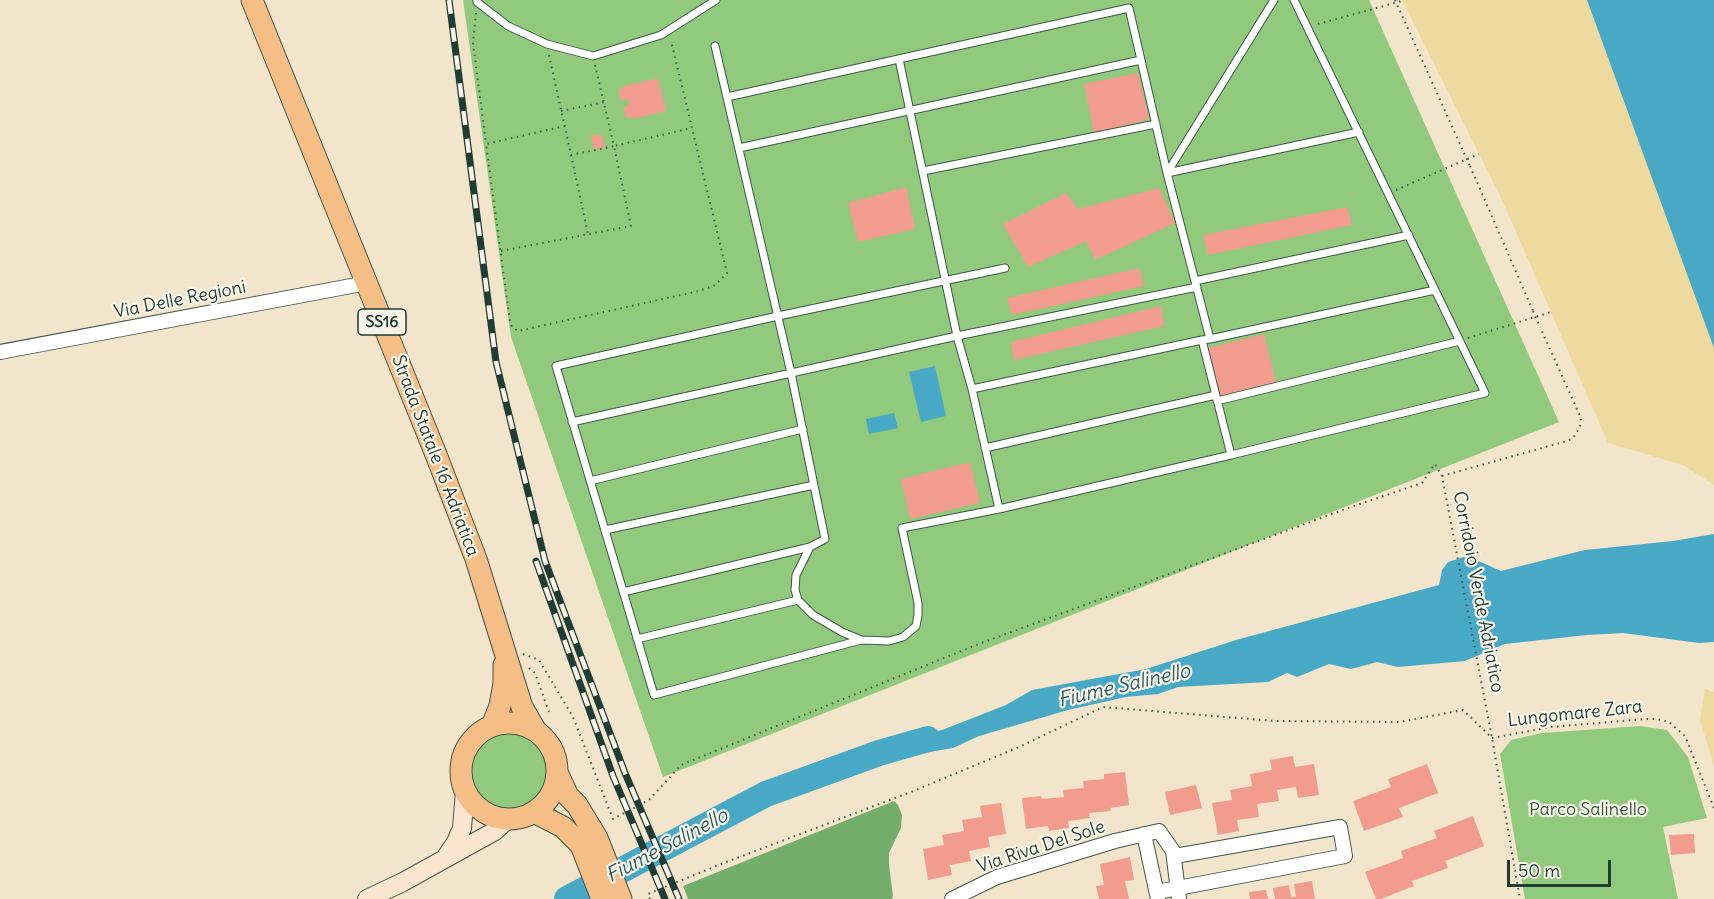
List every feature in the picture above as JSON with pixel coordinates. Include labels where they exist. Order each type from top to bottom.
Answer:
[{"type":"main road","name":"Strada Statale 16 Adriatica","points":[[252,0],[476,559],[522,707],[555,756],[557,772],[568,796],[577,805],[597,838],[621,899]]},
{"type":"main road","name":"Strada Statale 16 Adriatica","points":[[492,726],[500,706],[504,683],[504,646]]},
{"type":"main road","points":[[536,731],[521,724],[505,723],[492,726],[477,735],[467,747],[461,761],[460,777],[465,791],[472,802],[495,817],[508,819],[521,817],[534,812],[546,801],[554,788],[557,772]]},
{"type":"main road","points":[[445,858],[462,828],[465,791]]},
{"type":"main road","points":[[534,812],[563,827],[581,845],[602,899]]},
{"type":"main road","points":[[368,899],[495,831],[508,819]]},
{"type":"street","name":"Via Delle Regioni","points":[[0,352],[367,283]]},
{"type":"street","points":[[1174,856],[1340,827],[1345,856],[1178,894],[1157,896],[1144,834],[1159,831],[1173,851],[1178,894]]},
{"type":"street","name":"Via Riva Del Sole","points":[[952,899],[997,877],[1144,834]]},
{"type":"lane","points":[[477,1],[508,26],[547,44],[593,56],[661,36],[716,0]]},
{"type":"lane","points":[[1167,173],[1274,0]]},
{"type":"lane","points":[[1005,268],[556,366],[654,695],[861,640],[889,641],[903,637],[916,626],[918,603],[902,528],[999,509],[1485,393],[1294,0]]},
{"type":"lane","points":[[727,97],[1129,8],[1167,173],[1210,339]]},
{"type":"lane","points":[[623,592],[810,547],[825,538],[791,373],[715,46]]},
{"type":"lane","points":[[899,59],[957,336],[972,389],[999,509]]},
{"type":"lane","points":[[739,148],[1141,60]]},
{"type":"lane","points":[[923,171],[1156,124]]},
{"type":"lane","points":[[1167,173],[1359,132]]},
{"type":"lane","points":[[572,422],[1409,235]]},
{"type":"lane","points":[[972,389],[1436,290]]},
{"type":"lane","points":[[1202,340],[1231,455]]},
{"type":"lane","points":[[985,448],[1216,398],[1460,340]]},
{"type":"lane","points":[[590,481],[803,429]]},
{"type":"lane","points":[[605,530],[814,485]]},
{"type":"lane","points":[[810,547],[796,575],[795,590],[798,600],[813,615],[861,640]]},
{"type":"lane","points":[[638,639],[798,600]]},
{"type":"path","name":"Corridoio Verde Adriatico","points":[[1395,0],[1581,418],[1577,432],[1567,441],[1442,476],[1520,899]]},
{"type":"path","points":[[477,1],[473,43],[510,322],[512,327],[518,331],[699,291],[716,285],[727,273],[669,30]]},
{"type":"path","points":[[1308,27],[1402,1]]},
{"type":"path","points":[[547,44],[588,234]]},
{"type":"path","points":[[500,251],[631,226],[593,56]]},
{"type":"path","points":[[561,111],[605,102]]},
{"type":"path","points":[[486,144],[565,126]]},
{"type":"path","points":[[571,155],[692,128]]},
{"type":"path","points":[[1388,193],[1479,154]]},
{"type":"path","points":[[1460,340],[1528,321],[1551,312]]},
{"type":"path","points":[[504,646],[538,660],[573,717],[613,819],[649,800],[681,765],[976,645],[1422,483],[1435,464],[1442,476]]},
{"type":"path","points":[[650,899],[648,894],[954,774],[1019,747],[1103,707],[1275,721],[1399,722],[1463,710],[1492,738]]},
{"type":"path","name":"Lungomare Zara","points":[[1492,738],[1551,727],[1646,719],[1669,722],[1685,736],[1714,808]]},
{"type":"green space","points":[[463,0],[1369,0],[1559,422],[663,777],[511,337]]},
{"type":"green space","name":"Parco Salinello","points":[[1640,726],[1667,730],[1688,757],[1707,818],[1663,827],[1678,899],[1525,899],[1500,754],[1511,740],[1542,733]]},
{"type":"green space","points":[[510,733],[524,736],[537,744],[545,757],[548,771],[545,785],[537,798],[524,806],[510,809],[496,806],[483,798],[475,785],[472,771],[475,757],[483,744],[496,736]]},
{"type":"green space","points":[[894,801],[902,815],[901,828],[889,853],[892,899],[688,899],[683,886]]},
{"type":"sand","points":[[1402,0],[1588,0],[1714,344],[1714,485],[1683,465],[1608,443],[1503,202]]},
{"type":"sand","points":[[1705,689],[1714,692],[1714,767],[1700,719]]},
{"type":"water","points":[[1587,0],[1714,0],[1714,348]]},
{"type":"water","points":[[935,366],[946,416],[921,422],[909,372]]},
{"type":"water","points":[[894,413],[898,428],[869,434],[866,419]]},
{"type":"water","points":[[1714,534],[1714,642],[1699,643],[1623,633],[1587,635],[1505,644],[1465,661],[1398,667],[1377,662],[1351,669],[1329,664],[1297,677],[1287,673],[1268,682],[1178,687],[1158,694],[1126,697],[1068,710],[979,736],[953,748],[899,754],[892,743],[942,730],[1006,705],[1032,690],[1146,669],[1236,640],[1439,585],[1442,570],[1448,562],[1467,556],[1501,571],[1585,550],[1673,541]]},
{"type":"building","points":[[1138,73],[1149,119],[1094,133],[1084,84]]},
{"type":"building","points":[[658,78],[666,111],[633,119],[633,117],[626,118],[623,107],[629,106],[628,99],[621,101],[618,89]]},
{"type":"building","points":[[601,134],[605,147],[594,150],[591,136]]},
{"type":"building","points":[[906,187],[915,229],[858,242],[848,203]]},
{"type":"building","points":[[1159,188],[1175,223],[1095,260],[1086,241],[1028,267],[1003,224],[1066,193],[1078,209]]},
{"type":"building","points":[[1347,207],[1352,225],[1208,255],[1203,235]]},
{"type":"building","points":[[1139,268],[1144,286],[1012,315],[1007,298]]},
{"type":"building","points":[[1161,306],[1164,326],[1014,360],[1011,342]]},
{"type":"building","points":[[1264,334],[1276,382],[1219,396],[1208,348]]},
{"type":"building","points":[[970,462],[980,503],[910,519],[901,479]]},
{"type":"building","points":[[1293,756],[1295,767],[1314,764],[1319,795],[1298,798],[1296,787],[1277,790],[1279,801],[1257,804],[1259,817],[1237,820],[1239,831],[1218,835],[1212,803],[1232,800],[1230,790],[1252,786],[1250,774],[1272,770],[1270,760]]},
{"type":"building","points":[[1427,764],[1438,793],[1399,808],[1403,817],[1364,831],[1353,801],[1391,787],[1388,779]]},
{"type":"building","points":[[1125,772],[1129,805],[1110,808],[1111,811],[1089,813],[1090,818],[1068,821],[1069,828],[1049,831],[1048,826],[1026,829],[1022,798],[1064,797],[1063,790],[1084,788],[1083,781],[1104,779],[1104,774]]},
{"type":"building","points":[[1196,785],[1202,808],[1170,815],[1165,792]]},
{"type":"building","points":[[1001,803],[1006,834],[988,837],[990,847],[969,851],[971,861],[950,865],[952,875],[928,880],[923,849],[944,845],[942,835],[964,831],[962,820],[982,817],[980,806]]},
{"type":"building","points":[[1473,816],[1484,846],[1445,861],[1448,868],[1412,881],[1414,886],[1376,899],[1365,872],[1403,858],[1401,851],[1437,838],[1434,831]]},
{"type":"building","points":[[1694,834],[1695,853],[1671,855],[1669,835]]},
{"type":"building","points":[[1130,857],[1134,880],[1125,881],[1129,899],[1099,899],[1096,886],[1104,885],[1100,864]]},
{"type":"building","points":[[1312,881],[1315,899],[1275,899],[1273,888],[1289,885],[1291,897],[1296,897],[1294,884]]},
{"type":"building","points":[[1266,890],[1268,899],[1250,899],[1249,892]]},
{"type":"waterway","name":"Fiume Salinello","points":[[567,899],[766,794],[879,753],[928,739]]},
{"type":"railway","points":[[449,0],[496,362],[545,561],[625,773],[679,899]]},
{"type":"railway","points":[[536,561],[613,776],[665,899]]}]
